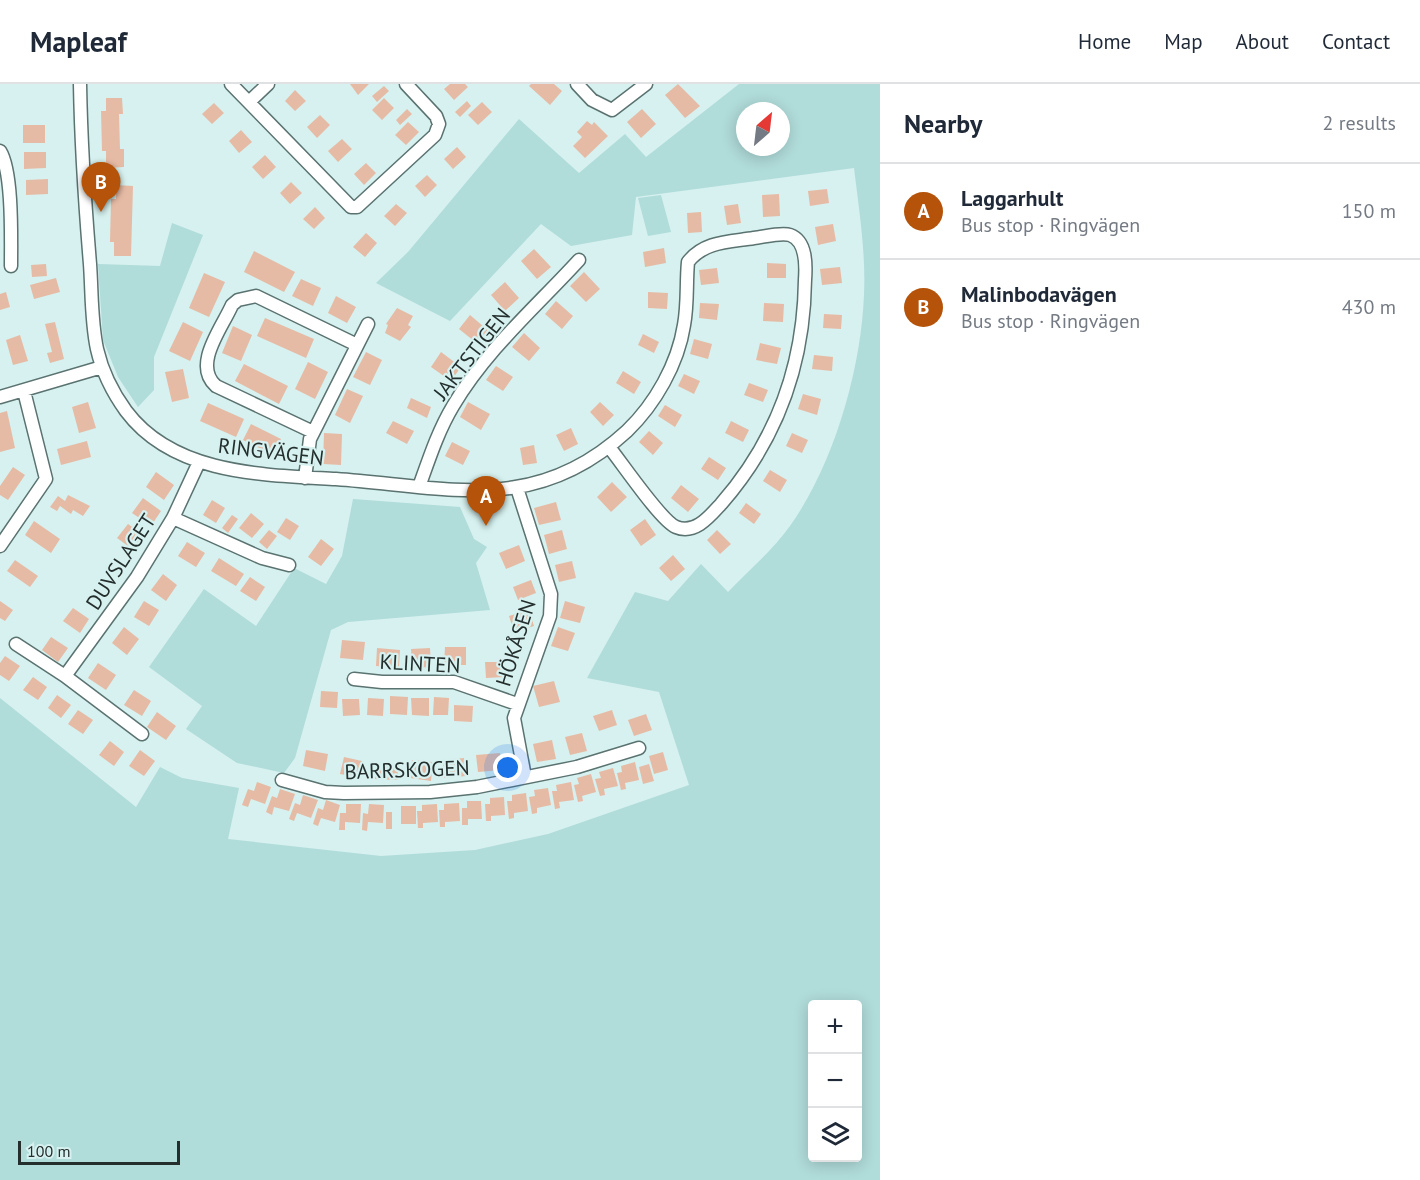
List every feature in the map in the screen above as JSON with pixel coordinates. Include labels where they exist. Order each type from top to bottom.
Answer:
[{"type":"street","name":"RINGVÄGEN","points":[[80,84],[93,320],[102,368],[127,412],[159,441],[199,462],[223,468],[419,487],[517,488],[532,486],[572,471],[609,447],[638,421],[667,376],[684,327],[688,262],[694,254],[714,244],[769,236],[790,235],[796,240],[804,255],[805,304],[801,343],[792,378],[778,418],[763,447],[748,470],[713,512],[697,526],[687,530],[676,527],[661,512],[609,447]]},
{"type":"street","points":[[231,84],[347,205],[357,207],[435,135],[439,124],[436,116],[406,84]]},
{"type":"street","points":[[249,102],[268,84]]},
{"type":"street","points":[[577,84],[592,100],[612,110],[646,84]]},
{"type":"street","points":[[0,151],[5,160],[8,176],[11,266]]},
{"type":"street","name":"JAKTSTIGEN","points":[[419,487],[439,434],[465,389],[506,335],[579,260]]},
{"type":"street","points":[[313,432],[216,386],[209,378],[206,369],[207,358],[232,305],[237,300],[256,296],[357,345]]},
{"type":"street","points":[[305,477],[313,432],[368,324]]},
{"type":"street","points":[[0,397],[102,368]]},
{"type":"street","points":[[0,546],[46,479],[24,391]]},
{"type":"street","name":"DUVSLAGET","points":[[65,676],[117,608],[173,518],[199,462]]},
{"type":"street","name":"HÖKÅSEN","points":[[517,488],[549,585],[552,606],[514,718],[525,777]]},
{"type":"street","points":[[173,518],[262,558],[290,564]]},
{"type":"street","points":[[16,644],[65,676],[142,734]]},
{"type":"street","name":"KLINTEN","points":[[354,679],[382,682],[454,682],[517,704]]},
{"type":"street","name":"BARRSKOGEN","points":[[282,780],[326,792],[390,794],[477,787],[577,767],[639,748]]},
{"type":"shaded area","points":[[739,84],[880,84],[880,1180],[0,1180],[0,698],[136,807],[160,767],[182,778],[239,788],[228,839],[381,856],[475,850],[548,834],[689,785],[659,692],[587,678],[635,592],[668,601],[701,564],[728,592],[776,543],[806,501],[820,474],[842,415],[851,385],[862,324],[864,263],[854,168],[636,197],[632,235],[571,246],[541,224],[450,321],[376,283],[408,252],[519,119],[579,173],[625,134],[646,157]]},
{"type":"shaded area","points":[[661,195],[671,232],[648,236],[638,198]]},
{"type":"shaded area","points":[[172,223],[203,235],[154,357],[154,390],[138,407],[118,377],[103,340],[98,264],[160,266]]},
{"type":"shaded area","points":[[353,499],[460,507],[474,539],[487,547],[476,563],[490,610],[348,622],[331,630],[295,758],[284,773],[237,763],[186,729],[202,706],[149,667],[204,589],[256,626],[294,568],[326,584],[342,556]]},
{"type":"building","points":[[350,84],[369,84],[358,95]]},
{"type":"building","points":[[450,84],[465,84],[468,87],[454,100],[444,89]]},
{"type":"building","points":[[531,84],[554,84],[562,91],[550,105],[529,86]]},
{"type":"building","points":[[678,84],[700,106],[685,118],[665,95]]},
{"type":"building","points":[[384,86],[389,91],[377,102],[372,96]]},
{"type":"building","points":[[295,90],[306,101],[295,111],[285,101]]},
{"type":"building","points":[[106,98],[122,98],[123,114],[119,114],[120,149],[124,149],[124,167],[106,168],[106,151],[102,151],[101,111],[106,111]]},
{"type":"building","points":[[384,98],[394,108],[382,120],[372,110]]},
{"type":"building","points":[[467,101],[471,106],[460,117],[455,112]]},
{"type":"building","points":[[482,102],[492,112],[478,125],[468,115]]},
{"type":"building","points":[[214,103],[224,113],[212,124],[202,114]]},
{"type":"building","points":[[407,109],[412,114],[400,125],[396,120]]},
{"type":"building","points":[[642,109],[656,124],[641,138],[627,122]]},
{"type":"building","points":[[320,115],[330,125],[317,138],[307,127]]},
{"type":"building","points":[[587,121],[592,125],[594,122],[608,136],[585,158],[573,146],[582,137],[577,132]]},
{"type":"building","points":[[408,122],[419,132],[406,145],[395,135]]},
{"type":"building","points":[[23,125],[45,125],[45,143],[23,143]]},
{"type":"building","points":[[241,130],[252,142],[239,153],[229,141]]},
{"type":"building","points":[[342,139],[352,149],[338,162],[328,151]]},
{"type":"building","points":[[457,147],[466,157],[453,169],[444,159]]},
{"type":"building","points":[[24,152],[46,152],[46,168],[24,169]]},
{"type":"building","points":[[265,155],[276,167],[263,179],[252,167]]},
{"type":"building","points":[[366,163],[376,173],[364,185],[354,174]]},
{"type":"building","points":[[427,175],[437,185],[425,197],[415,186]]},
{"type":"building","points":[[48,179],[48,194],[26,195],[26,180]]},
{"type":"building","points":[[291,182],[302,193],[290,204],[280,193]]},
{"type":"building","points":[[116,185],[133,186],[131,256],[114,256],[114,242],[110,242],[111,199],[116,199]]},
{"type":"building","points":[[827,189],[829,203],[810,206],[808,191]]},
{"type":"building","points":[[779,194],[780,216],[763,217],[762,195]]},
{"type":"building","points":[[396,204],[407,213],[395,226],[384,216]]},
{"type":"building","points":[[738,204],[741,223],[727,225],[724,206]]},
{"type":"building","points":[[315,207],[325,218],[314,229],[303,219]]},
{"type":"building","points":[[701,212],[702,232],[688,233],[687,213]]},
{"type":"building","points":[[833,224],[836,241],[818,245],[815,227]]},
{"type":"building","points":[[366,233],[377,243],[365,257],[353,247]]},
{"type":"building","points":[[664,248],[666,263],[645,267],[643,252]]},
{"type":"building","points":[[534,249],[551,267],[537,279],[521,261]]},
{"type":"building","points":[[254,251],[295,272],[284,292],[244,272]]},
{"type":"building","points":[[767,263],[786,264],[786,278],[767,278]]},
{"type":"building","points":[[46,264],[47,276],[32,277],[31,265]]},
{"type":"building","points":[[840,267],[842,283],[822,285],[820,269]]},
{"type":"building","points":[[717,268],[719,283],[701,285],[699,270]]},
{"type":"building","points":[[584,272],[600,289],[586,302],[570,286]]},
{"type":"building","points":[[204,273],[225,282],[209,317],[189,308]]},
{"type":"building","points":[[56,278],[60,292],[34,299],[30,285]]},
{"type":"building","points":[[301,279],[321,288],[313,306],[292,296]]},
{"type":"building","points":[[505,282],[519,298],[505,311],[491,295]]},
{"type":"building","points":[[6,292],[10,307],[0,310],[0,294]]},
{"type":"building","points":[[648,292],[668,293],[667,309],[648,308]]},
{"type":"building","points":[[336,296],[356,307],[347,323],[328,313]]},
{"type":"building","points":[[556,301],[573,316],[562,329],[545,314]]},
{"type":"building","points":[[700,303],[719,304],[717,320],[699,318]]},
{"type":"building","points":[[764,303],[784,304],[783,322],[763,321]]},
{"type":"building","points":[[397,308],[413,316],[408,325],[411,327],[400,341],[385,333],[388,325],[386,324]]},
{"type":"building","points":[[824,314],[842,315],[841,329],[823,328]]},
{"type":"building","points":[[470,315],[490,332],[479,345],[459,329]]},
{"type":"building","points":[[265,318],[314,339],[306,358],[257,336]]},
{"type":"building","points":[[55,322],[64,359],[50,363],[47,353],[52,352],[45,324]]},
{"type":"building","points":[[183,322],[203,332],[190,361],[169,351]]},
{"type":"building","points":[[233,326],[252,335],[241,361],[222,353]]},
{"type":"building","points":[[524,333],[540,348],[529,361],[512,347]]},
{"type":"building","points":[[643,334],[659,342],[654,353],[638,345]]},
{"type":"building","points":[[20,335],[28,361],[13,365],[6,340]]},
{"type":"building","points":[[694,339],[712,344],[708,359],[690,354]]},
{"type":"building","points":[[760,343],[781,348],[777,364],[756,360]]},
{"type":"building","points":[[366,352],[382,360],[370,385],[353,377]]},
{"type":"building","points":[[441,352],[461,367],[451,381],[431,367]]},
{"type":"building","points":[[814,355],[833,357],[832,371],[812,369]]},
{"type":"building","points":[[308,362],[328,372],[315,399],[295,389]]},
{"type":"building","points":[[244,364],[288,386],[279,404],[235,381]]},
{"type":"building","points":[[496,366],[513,377],[503,391],[486,380]]},
{"type":"building","points":[[183,369],[189,398],[172,402],[165,372]]},
{"type":"building","points":[[623,371],[641,382],[634,394],[616,383]]},
{"type":"building","points":[[684,374],[700,381],[694,394],[678,386]]},
{"type":"building","points":[[749,383],[768,390],[763,402],[744,395]]},
{"type":"building","points":[[347,389],[363,396],[350,423],[335,415]]},
{"type":"building","points":[[803,394],[821,399],[817,415],[798,409]]},
{"type":"building","points":[[411,398],[431,407],[427,418],[407,408]]},
{"type":"building","points":[[88,402],[96,428],[79,433],[72,407]]},
{"type":"building","points":[[468,402],[490,414],[481,430],[460,417]]},
{"type":"building","points":[[600,402],[614,415],[603,426],[590,412]]},
{"type":"building","points":[[208,403],[244,419],[236,437],[200,421]]},
{"type":"building","points":[[665,405],[682,415],[675,427],[658,416]]},
{"type":"building","points":[[7,411],[15,448],[0,452],[0,413]]},
{"type":"building","points":[[393,421],[414,431],[407,444],[386,433]]},
{"type":"building","points":[[731,421],[749,430],[743,442],[725,433]]},
{"type":"building","points":[[251,424],[281,439],[273,455],[243,440]]},
{"type":"building","points":[[571,428],[578,444],[564,451],[556,435]]},
{"type":"building","points":[[649,431],[663,443],[653,455],[639,442]]},
{"type":"building","points":[[324,433],[342,434],[341,465],[323,464]]},
{"type":"building","points":[[792,433],[808,440],[802,453],[786,446]]},
{"type":"building","points":[[87,441],[91,457],[61,465],[57,449]]},
{"type":"building","points":[[452,442],[470,451],[463,465],[445,456]]},
{"type":"building","points":[[534,445],[537,463],[523,465],[520,448]]},
{"type":"building","points":[[709,457],[726,468],[718,480],[701,469]]},
{"type":"building","points":[[13,467],[25,475],[8,500],[0,495],[0,486]]},
{"type":"building","points":[[770,470],[787,480],[780,492],[763,481]]},
{"type":"building","points":[[156,472],[174,485],[164,500],[146,487]]},
{"type":"building","points":[[612,482],[627,497],[611,512],[597,497]]},
{"type":"building","points":[[681,485],[699,499],[688,512],[671,498]]},
{"type":"building","points":[[68,495],[90,506],[83,516],[73,510],[71,514],[60,506],[57,511],[50,507],[58,496],[65,501]]},
{"type":"building","points":[[143,498],[161,511],[151,526],[132,513]]},
{"type":"building","points":[[212,500],[225,508],[216,523],[203,515]]},
{"type":"building","points":[[556,502],[561,520],[539,525],[534,508]]},
{"type":"building","points":[[746,503],[761,514],[754,524],[739,513]]},
{"type":"building","points":[[251,513],[264,524],[252,538],[239,528]]},
{"type":"building","points":[[232,515],[238,519],[228,533],[222,528]]},
{"type":"building","points":[[286,518],[299,526],[290,540],[277,532]]},
{"type":"building","points":[[645,519],[656,535],[641,546],[630,530]]},
{"type":"building","points":[[34,521],[60,539],[51,553],[25,535]]},
{"type":"building","points":[[128,524],[145,536],[135,551],[117,538]]},
{"type":"building","points":[[269,530],[277,536],[267,549],[259,542]]},
{"type":"building","points":[[562,530],[567,549],[549,554],[544,535]]},
{"type":"building","points":[[717,530],[731,544],[720,554],[707,540]]},
{"type":"building","points":[[321,539],[334,549],[321,566],[308,557]]},
{"type":"building","points":[[187,542],[205,553],[196,567],[178,556]]},
{"type":"building","points":[[519,545],[525,561],[506,569],[499,553]]},
{"type":"building","points":[[673,555],[685,569],[671,581],[659,568]]},
{"type":"building","points":[[219,558],[244,574],[236,586],[211,571]]},
{"type":"building","points":[[15,560],[38,576],[30,587],[7,571]]},
{"type":"building","points":[[572,561],[576,578],[559,582],[555,565]]},
{"type":"building","points":[[163,574],[177,585],[166,601],[151,590]]},
{"type":"building","points":[[250,577],[265,587],[256,601],[240,591]]},
{"type":"building","points":[[531,580],[536,593],[518,600],[513,587]]},
{"type":"building","points":[[0,601],[13,610],[5,621],[0,618]]},
{"type":"building","points":[[144,601],[159,610],[149,626],[134,617]]},
{"type":"building","points":[[565,601],[585,607],[580,623],[560,618]]},
{"type":"building","points":[[73,608],[89,619],[80,633],[63,621]]},
{"type":"building","points":[[529,610],[534,626],[514,632],[509,616]]},
{"type":"building","points":[[124,627],[139,639],[127,655],[112,643]]},
{"type":"building","points":[[558,627],[575,633],[568,651],[551,646]]},
{"type":"building","points":[[51,637],[68,648],[58,662],[42,650]]},
{"type":"building","points":[[342,640],[365,642],[363,660],[340,658]]},
{"type":"building","points":[[445,647],[466,647],[466,665],[444,665]]},
{"type":"building","points":[[377,648],[400,650],[399,668],[376,666]]},
{"type":"building","points":[[430,648],[431,667],[412,668],[411,649]]},
{"type":"building","points":[[5,656],[20,666],[9,681],[0,675],[0,663]]},
{"type":"building","points":[[485,662],[505,662],[505,677],[486,678]]},
{"type":"building","points":[[98,663],[116,675],[106,690],[88,678]]},
{"type":"building","points":[[33,677],[47,687],[38,700],[23,690]]},
{"type":"building","points":[[554,681],[560,702],[539,707],[533,686]]},
{"type":"building","points":[[134,690],[151,701],[142,716],[124,705]]},
{"type":"building","points":[[321,691],[338,692],[337,708],[320,707]]},
{"type":"building","points":[[57,695],[71,705],[61,718],[48,708]]},
{"type":"building","points":[[390,696],[408,697],[407,715],[390,714]]},
{"type":"building","points":[[434,697],[449,698],[448,715],[433,715]]},
{"type":"building","points":[[368,698],[384,699],[383,716],[367,715]]},
{"type":"building","points":[[411,698],[429,698],[429,716],[412,715]]},
{"type":"building","points":[[342,699],[359,699],[360,715],[343,716]]},
{"type":"building","points":[[454,705],[473,706],[472,722],[454,721]]},
{"type":"building","points":[[78,710],[93,720],[83,734],[68,724]]},
{"type":"building","points":[[612,710],[617,725],[599,731],[593,716]]},
{"type":"building","points":[[157,712],[176,726],[166,740],[147,727]]},
{"type":"building","points":[[646,714],[652,730],[634,736],[628,720]]},
{"type":"building","points":[[582,733],[587,751],[570,755],[565,737]]},
{"type":"building","points":[[552,740],[556,759],[537,762],[533,744]]},
{"type":"building","points":[[110,741],[124,752],[114,766],[99,755]]},
{"type":"building","points":[[140,750],[155,761],[144,776],[129,766]]},
{"type":"building","points":[[306,750],[328,754],[325,771],[303,766]]},
{"type":"building","points":[[663,752],[668,770],[654,774],[649,756]]},
{"type":"building","points":[[500,753],[501,770],[478,772],[476,755]]},
{"type":"building","points":[[344,757],[362,761],[359,777],[340,774]]},
{"type":"building","points":[[464,758],[466,776],[444,778],[443,760]]},
{"type":"building","points":[[412,760],[433,762],[431,781],[410,778]]},
{"type":"building","points":[[635,762],[639,780],[625,783],[626,789],[621,790],[617,773],[622,772],[621,766]]},
{"type":"building","points":[[376,764],[398,764],[398,780],[375,779]]},
{"type":"building","points":[[649,764],[654,781],[643,784],[639,767]]},
{"type":"building","points":[[613,768],[618,786],[604,789],[605,795],[600,796],[595,779],[601,778],[599,772]]},
{"type":"building","points":[[591,774],[596,792],[582,796],[583,801],[578,802],[574,785],[579,784],[577,778]]},
{"type":"building","points":[[257,782],[271,787],[265,804],[251,799],[248,807],[242,805],[248,789],[254,791]]},
{"type":"building","points":[[571,782],[574,800],[559,802],[560,808],[555,809],[552,791],[557,791],[556,785]]},
{"type":"building","points":[[548,788],[551,805],[537,808],[537,813],[532,814],[529,797],[535,796],[534,790]]},
{"type":"building","points":[[280,789],[295,794],[289,811],[274,807],[272,815],[266,812],[272,796],[277,798]]},
{"type":"building","points":[[526,793],[528,811],[514,813],[514,818],[509,819],[507,801],[512,801],[512,795]]},
{"type":"building","points":[[303,795],[318,800],[311,818],[297,813],[294,821],[289,819],[295,803],[300,805]]},
{"type":"building","points":[[504,797],[505,815],[491,816],[491,821],[486,821],[485,804],[490,804],[490,798]]},
{"type":"building","points":[[326,800],[340,805],[335,822],[321,818],[318,826],[313,824],[318,808],[323,810]]},
{"type":"building","points":[[467,801],[481,801],[482,819],[468,819],[468,825],[462,825],[462,808],[467,808]]},
{"type":"building","points":[[459,803],[460,821],[445,822],[445,827],[440,827],[439,810],[444,810],[444,804]]},
{"type":"building","points":[[346,804],[361,804],[360,823],[345,822],[345,830],[339,830],[340,813],[346,813]]},
{"type":"building","points":[[369,804],[384,805],[383,823],[368,822],[367,831],[362,830],[363,813],[368,814]]},
{"type":"building","points":[[437,804],[438,822],[423,823],[423,828],[418,828],[417,811],[422,811],[422,805]]},
{"type":"building","points":[[401,806],[416,806],[416,824],[401,824]]},
{"type":"building","points":[[386,812],[392,812],[392,829],[386,829]]},
{"type":"place","name":"Malinbodavägen","points":[[101,212]]},
{"type":"place","name":"Laggarhult","points":[[486,526]]}]
